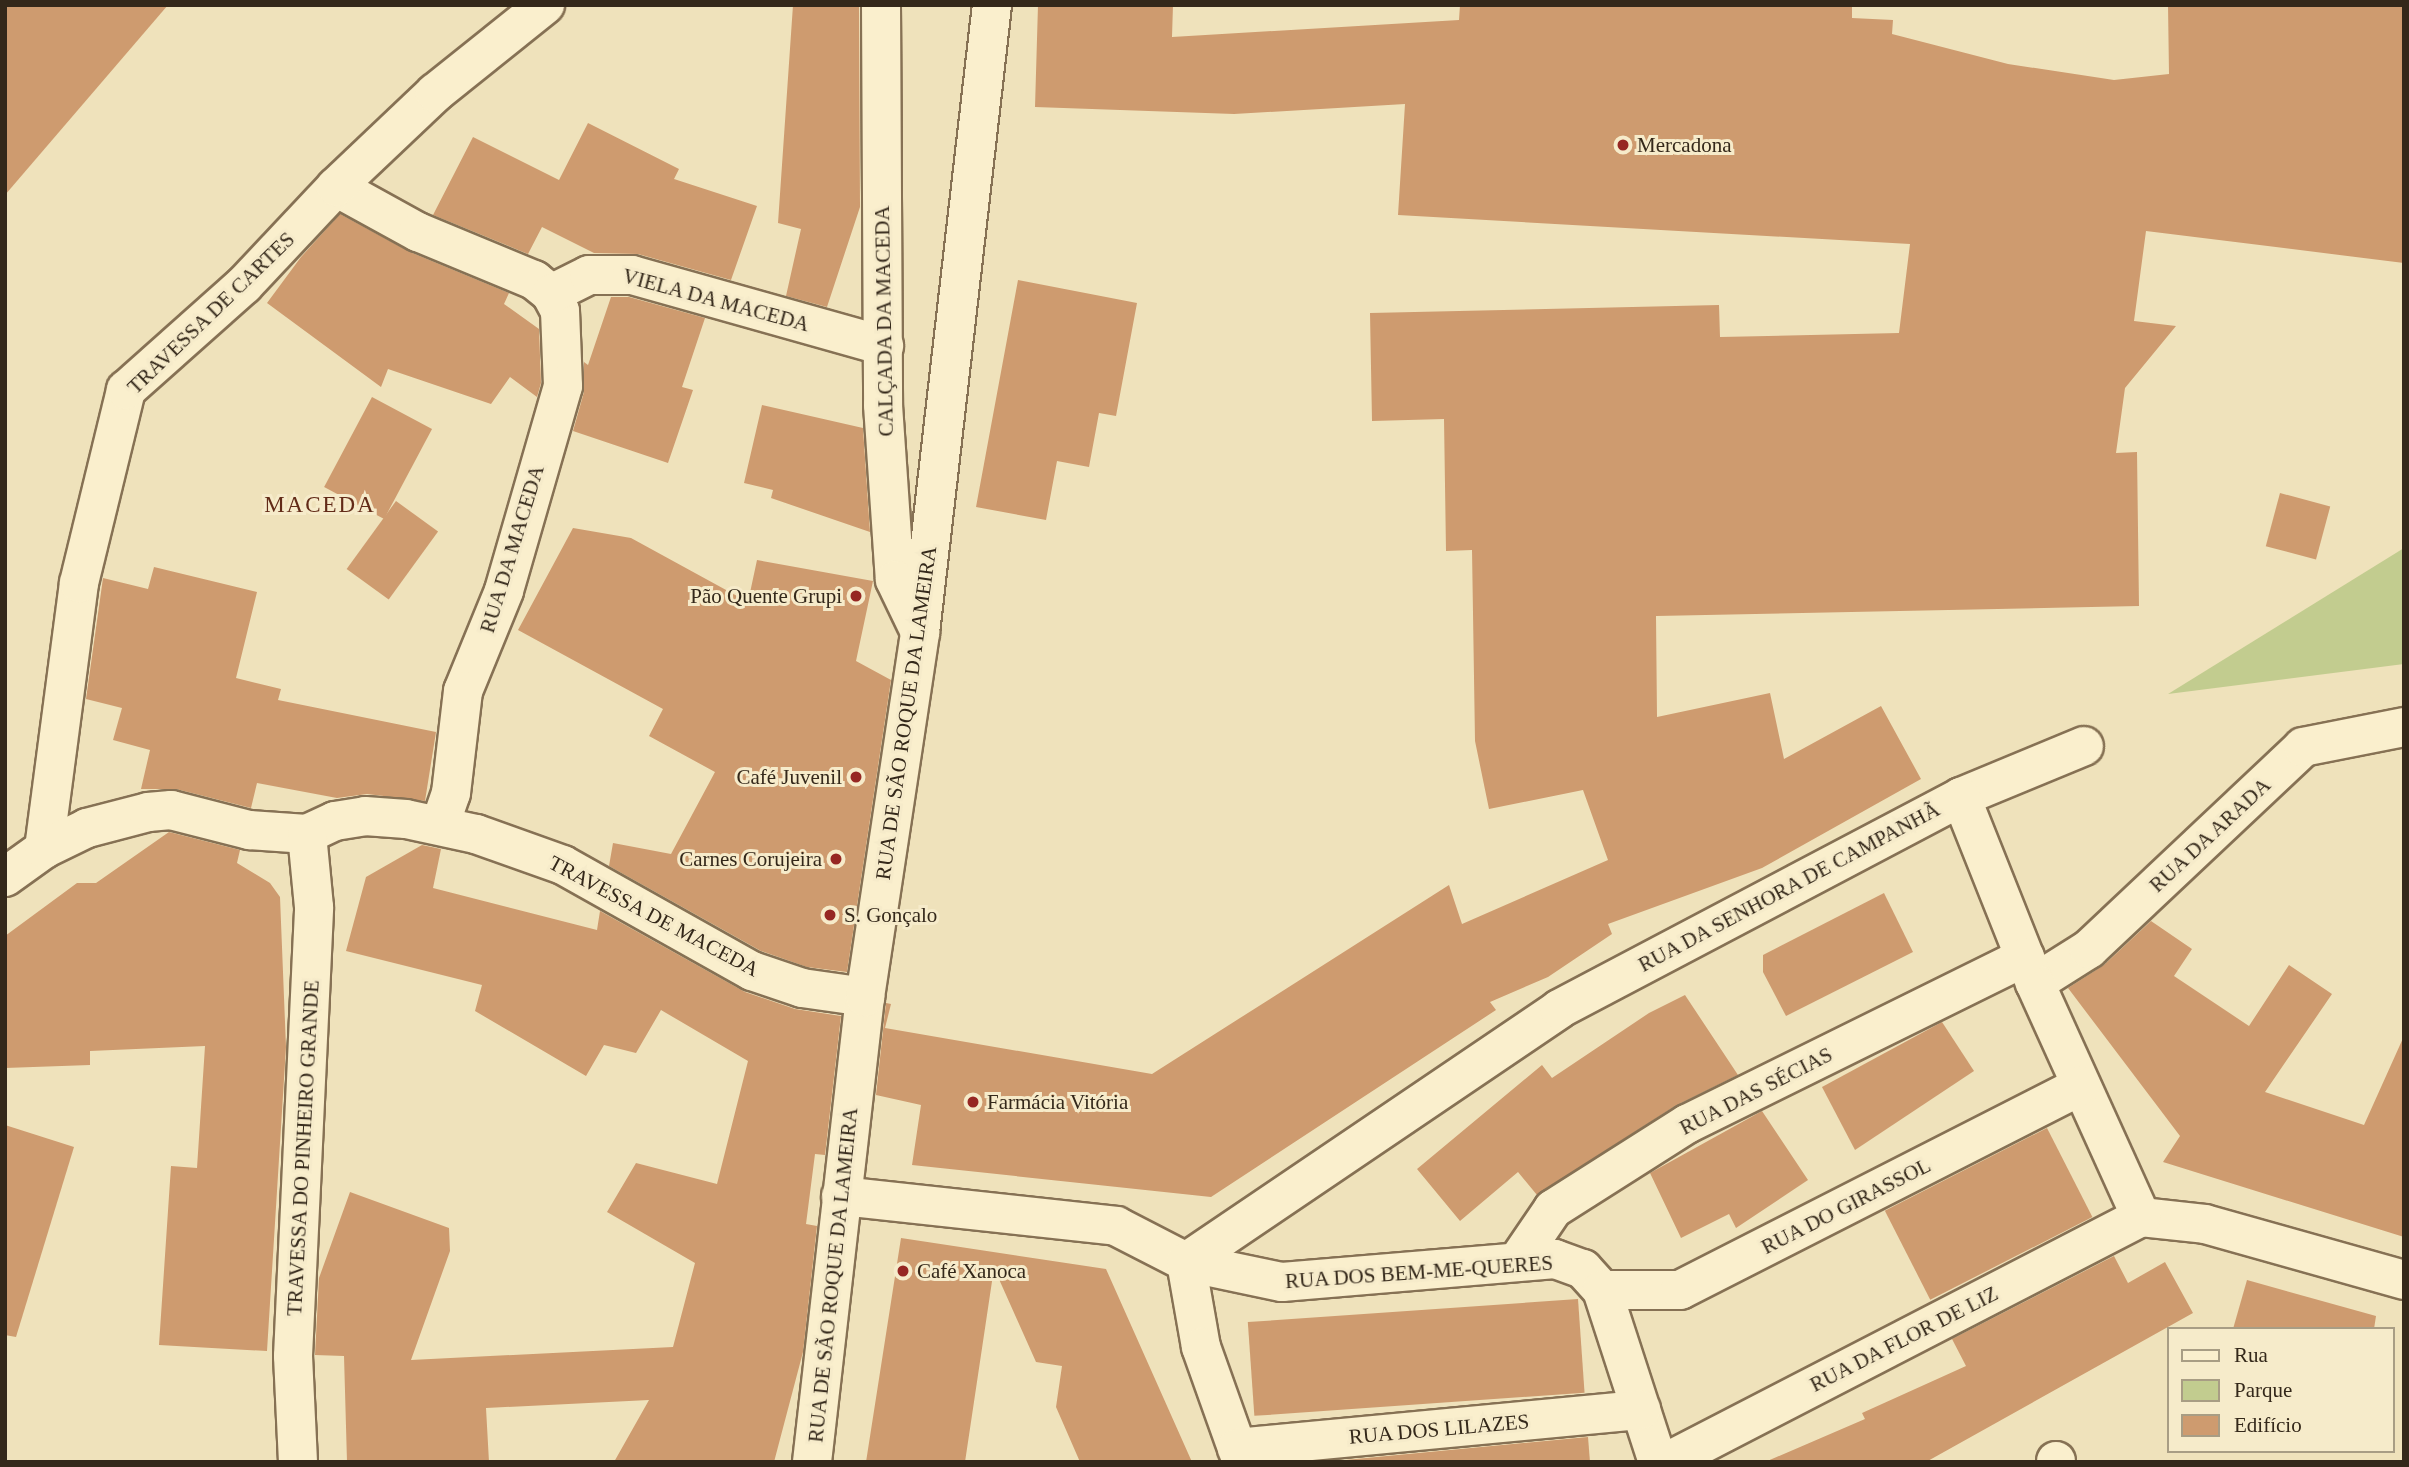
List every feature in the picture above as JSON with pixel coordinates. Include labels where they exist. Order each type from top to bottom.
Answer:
[{"type":"street","name":"TRAVESSA DE CARTES","points":[[44,849],[79,583],[126,390],[244,285],[336,187],[435,93],[545,5]]},
{"type":"street","name":"CALÇADA DA MACEDA","points":[[881,5],[883,405],[895,580],[920,632]]},
{"type":"street","name":"RUA DE SÃO ROQUE DA LAMEIRA","points":[[812,1462],[865,997],[920,632],[992,5]]},
{"type":"street","points":[[336,187],[418,232],[534,280],[556,302]]},
{"type":"street","name":"VIELA DA MACEDA","points":[[556,302],[589,275],[622,274],[884,346]]},
{"type":"street","name":"RUA DA MACEDA","points":[[440,825],[451,793],[463,691],[503,591],[563,386],[556,302]]},
{"type":"street","name":"RUA DA ARADA","points":[[2030,970],[2089,949],[2303,747],[2404,727]]},
{"type":"street","points":[[1961,797],[2084,746]]},
{"type":"street","name":"RUA DA SENHORA DE CAMPANHÃ","points":[[1186,1262],[1559,1009],[1961,797],[2030,970],[2141,1217]]},
{"type":"street","name":"TRAVESSA DE MACEDA","points":[[5,877],[44,849],[99,824],[171,810],[249,830],[307,834],[335,821],[365,816],[440,825],[563,864],[752,971],[802,988],[865,997]]},
{"type":"street","name":"TRAVESSA DO PINHEIRO GRANDE","points":[[298,1462],[293,1356],[314,907],[307,834]]},
{"type":"street","name":"RUA DAS SÉCIAS","points":[[1517,1262],[1553,1209],[1687,1124],[2030,970]]},
{"type":"street","name":"RUA DO GIRASSOL","points":[[1602,1290],[1680,1290],[2081,1086]]},
{"type":"street","name":"RUA DOS BEM-ME-QUERES","points":[[841,1196],[1116,1226],[1186,1262],[1282,1282],[1555,1259],[1583,1269],[1602,1290]]},
{"type":"street","points":[[2141,1217],[2205,1224],[2404,1280]]},
{"type":"street","name":"RUA DA FLOR DE LIZ","points":[[1667,1462],[2141,1217]]},
{"type":"street","points":[[1186,1262],[1202,1347],[1240,1455]]},
{"type":"street","points":[[1602,1290],[1658,1462]]},
{"type":"street","name":"RUA DOS LILAZES","points":[[1240,1455],[1641,1410]]},
{"type":"green space","points":[[2404,548],[2404,664],[2168,694]]},
{"type":"building","points":[[5,5],[168,5],[5,195]]},
{"type":"building","points":[[793,5],[859,6],[860,207],[827,307],[786,296],[801,229],[778,223]]},
{"type":"building","points":[[1038,5],[1173,5],[1172,37],[1459,20],[1460,5],[1852,5],[1852,18],[1893,20],[1892,34],[2008,64],[2114,80],[2169,74],[2168,5],[2404,5],[2404,263],[2146,231],[2134,321],[2176,326],[2125,388],[2116,453],[2137,452],[2139,606],[1656,616],[1657,717],[1770,693],[1784,759],[1881,706],[1921,779],[1762,868],[1608,924],[1612,934],[1548,977],[1490,1002],[1496,1010],[1211,1197],[912,1165],[921,1105],[876,1095],[886,1003],[891,1004],[885,1028],[1152,1074],[1449,885],[1462,924],[1608,860],[1583,790],[1489,809],[1475,741],[1472,550],[1446,551],[1444,419],[1372,421],[1370,313],[1719,305],[1720,337],[1899,333],[1910,244],[1398,215],[1405,104],[1234,114],[1035,107]]},
{"type":"building","points":[[588,123],[679,169],[674,179],[757,206],[731,280],[638,254],[594,253],[542,227],[528,254],[433,215],[473,137],[559,180]]},
{"type":"building","points":[[340,214],[410,252],[509,293],[504,304],[539,329],[541,383],[537,397],[510,377],[491,404],[388,369],[381,387],[267,303],[301,257]]},
{"type":"building","points":[[1018,280],[1137,303],[1116,416],[1099,413],[1089,467],[1057,461],[1046,520],[976,507]]},
{"type":"building","points":[[611,297],[629,297],[705,318],[682,387],[693,390],[668,463],[573,431],[584,392],[584,362],[588,365]]},
{"type":"building","points":[[372,397],[432,429],[384,519],[324,487]]},
{"type":"building","points":[[762,405],[863,428],[870,532],[771,498],[773,490],[744,483]]},
{"type":"building","points":[[2280,493],[2330,506],[2316,560],[2266,546]]},
{"type":"building","points":[[396,501],[438,532],[389,600],[347,569]]},
{"type":"building","points":[[573,528],[631,538],[748,602],[757,560],[873,581],[856,661],[891,680],[847,972],[807,967],[761,951],[609,866],[613,843],[671,854],[715,772],[649,736],[663,709],[518,630]]},
{"type":"building","points":[[154,567],[257,592],[236,678],[281,689],[278,700],[436,732],[425,801],[367,794],[337,798],[257,783],[251,808],[176,789],[141,789],[150,750],[113,740],[122,708],[86,699],[103,578],[148,589]]},
{"type":"building","points":[[169,832],[240,850],[237,863],[270,883],[280,897],[286,1047],[267,1351],[159,1345],[171,1166],[197,1168],[205,1046],[90,1051],[90,1065],[5,1068],[5,936],[77,883],[96,883]]},
{"type":"building","points":[[422,845],[441,849],[433,888],[597,930],[600,911],[745,992],[795,1009],[841,1016],[825,1155],[815,1154],[806,1224],[817,1226],[803,1352],[774,1462],[614,1462],[649,1400],[486,1408],[489,1462],[347,1462],[344,1356],[315,1355],[319,1278],[350,1192],[449,1228],[450,1251],[411,1360],[673,1347],[695,1263],[607,1212],[636,1163],[717,1184],[748,1061],[661,1010],[636,1053],[604,1045],[586,1076],[475,1011],[482,985],[346,951],[366,877]]},
{"type":"building","points":[[1884,893],[1913,952],[1786,1016],[1763,972],[1763,955]]},
{"type":"building","points":[[2151,921],[2192,949],[2174,976],[2249,1026],[2289,965],[2332,994],[2265,1092],[2364,1125],[2404,1036],[2404,1237],[2163,1162],[2180,1136],[2068,988],[2104,965]]},
{"type":"building","points":[[1685,995],[1738,1075],[1675,1106],[1537,1195],[1518,1172],[1460,1221],[1417,1169],[1542,1065],[1552,1078],[1649,1013]]},
{"type":"building","points":[[1942,1022],[1974,1071],[1855,1150],[1822,1087]]},
{"type":"building","points":[[1762,1111],[1808,1180],[1736,1228],[1729,1214],[1681,1238],[1650,1173]]},
{"type":"building","points":[[5,1125],[74,1147],[16,1337],[5,1335]]},
{"type":"building","points":[[2047,1128],[2092,1217],[1930,1300],[1885,1211]]},
{"type":"building","points":[[901,1238],[1106,1269],[1192,1462],[1080,1462],[1056,1407],[1062,1366],[1036,1362],[994,1268],[965,1462],[866,1462]]},
{"type":"building","points":[[2114,1256],[2128,1283],[2165,1262],[2193,1313],[1926,1462],[1765,1462],[1865,1419],[1862,1413],[1966,1366],[1952,1339]]},
{"type":"building","points":[[2247,1280],[2376,1316],[2374,1327],[2234,1327]]},
{"type":"building","points":[[1578,1299],[1585,1393],[1254,1416],[1248,1322]]},
{"type":"building","points":[[1588,1437],[1590,1462],[1324,1462]]},
{"type":"place","name":"Mercadona","points":[[1623,145]]},
{"type":"place","name":"Pão Quente Grupi","points":[[856,596]]},
{"type":"place","name":"Café Juvenil","points":[[856,777]]},
{"type":"place","name":"Carnes Corujeira","points":[[836,859]]},
{"type":"place","name":"S. Gonçalo","points":[[830,915]]},
{"type":"place","name":"Farmácia Vitória","points":[[973,1102]]},
{"type":"place","name":"Café Xanoca","points":[[903,1271]]},
{"type":"district","name":"MACEDA","points":[[320,505]]}]
